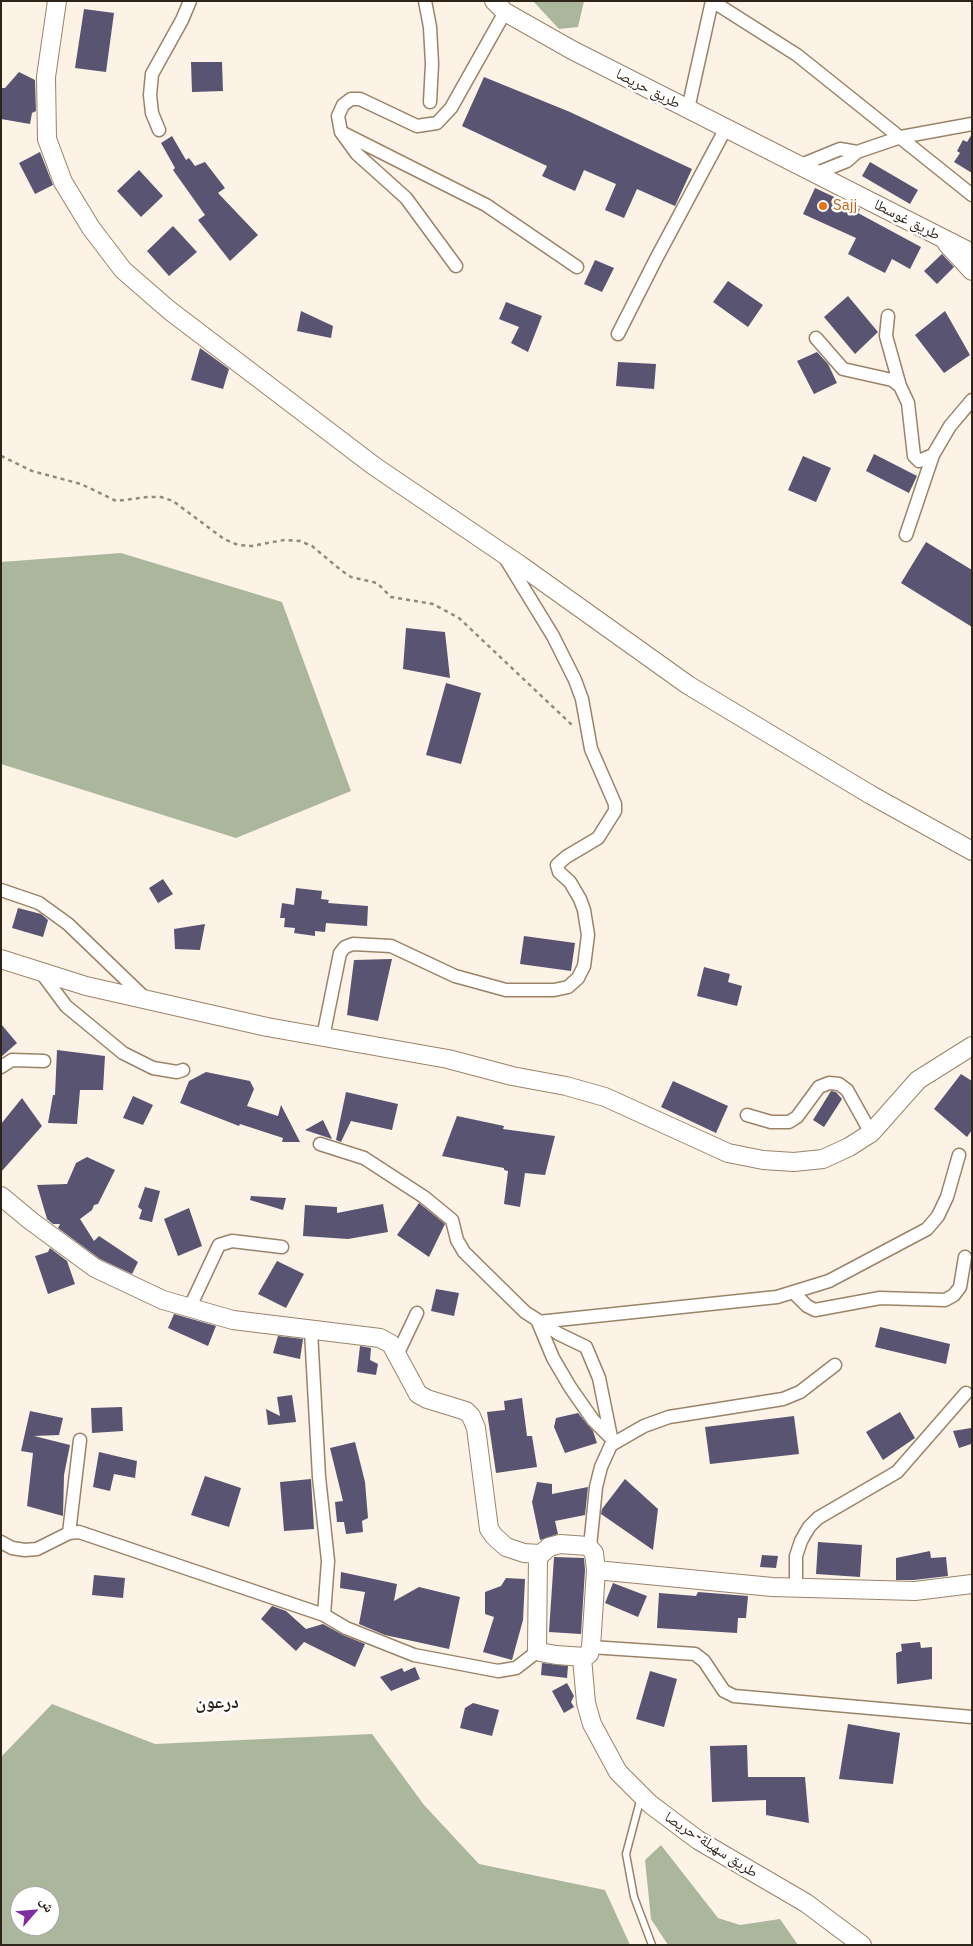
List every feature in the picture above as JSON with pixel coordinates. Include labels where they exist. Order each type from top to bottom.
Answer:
[{"type":"street","points":[[57,1],[46,76],[47,139],[63,182],[91,228],[123,270],[168,310],[374,466],[502,553],[688,685],[871,795],[972,851]]},
{"type":"street","points":[[159,130],[152,113],[150,94],[152,74],[182,20],[190,1]]},
{"type":"street","points":[[425,1],[430,27],[432,64],[430,102]]},
{"type":"street","points":[[688,109],[712,1],[796,55],[972,195]]},
{"type":"street","points":[[456,266],[406,198],[357,154],[341,132],[338,116],[342,105],[351,99],[360,99],[417,126],[437,123],[451,108],[497,5]]},
{"type":"street","name":"طريق حريصا","points":[[497,5],[572,50],[817,173]]},
{"type":"street","points":[[817,173],[847,161],[857,152],[901,137],[972,124]]},
{"type":"street","points":[[618,334],[726,128]]},
{"type":"street","points":[[341,132],[486,205],[577,266]]},
{"type":"street","points":[[801,165],[840,149],[857,152]]},
{"type":"street","name":"طريق غوسطا","points":[[817,173],[972,253]]},
{"type":"street","points":[[942,238],[972,271]]},
{"type":"street","points":[[888,316],[886,336],[900,386],[908,403],[914,456],[919,461],[933,455]]},
{"type":"street","points":[[816,338],[843,369],[892,380],[900,386]]},
{"type":"street","points":[[906,535],[933,455],[950,426],[972,400]]},
{"type":"street","points":[[323,1037],[340,953],[345,947],[352,944],[391,946],[455,976],[506,990],[554,990],[568,986],[578,978],[584,966],[588,935],[584,910],[570,882],[559,872],[557,865],[566,856],[598,838],[615,811],[616,804],[588,741],[582,699],[575,680],[553,636],[502,553]]},
{"type":"street","points":[[1,890],[39,903],[68,924],[147,1000]]},
{"type":"street","points":[[1,959],[86,986],[147,1000],[323,1037],[448,1059],[605,1096],[713,1147],[728,1153],[763,1160],[794,1162],[823,1158],[849,1147],[871,1133],[918,1080],[972,1046]]},
{"type":"street","points":[[39,970],[66,1006],[123,1053],[154,1068],[178,1072],[183,1070]]},
{"type":"street","points":[[1,1067],[12,1060],[44,1061]]},
{"type":"street","points":[[747,1115],[771,1122],[789,1122],[797,1117],[819,1087],[829,1083],[839,1084],[847,1090],[871,1133]]},
{"type":"street","points":[[320,1144],[340,1148],[364,1158],[438,1209],[452,1220],[457,1240],[464,1252],[538,1322],[586,1347],[599,1378],[611,1441],[596,1487],[590,1547],[557,1544],[540,1554],[538,1562],[538,1651]]},
{"type":"street","points":[[538,1322],[748,1301],[794,1293],[829,1281],[927,1229],[938,1216],[947,1197],[959,1155]]},
{"type":"street","points":[[1,1196],[31,1221],[95,1268],[163,1300],[189,1309],[233,1320],[380,1338],[391,1344],[398,1353],[405,1372],[418,1394],[427,1399],[466,1411],[472,1416],[476,1428],[490,1529],[494,1536],[506,1547],[524,1553],[540,1554]]},
{"type":"street","points":[[189,1309],[219,1245],[232,1241],[282,1246]]},
{"type":"street","points":[[794,1293],[807,1306],[816,1310],[880,1298],[945,1300],[954,1295],[960,1286],[965,1257]]},
{"type":"street","points":[[398,1353],[417,1313]]},
{"type":"street","points":[[538,1322],[553,1358],[570,1388],[611,1441]]},
{"type":"street","points":[[311,1331],[319,1477],[328,1561],[324,1615]]},
{"type":"street","points":[[611,1441],[670,1417],[783,1399],[800,1392],[835,1365]]},
{"type":"street","points":[[796,1587],[796,1556],[800,1541],[809,1527],[818,1518],[897,1472],[966,1393]]},
{"type":"street","points":[[69,1533],[80,1440]]},
{"type":"street","points":[[1,1542],[12,1548],[37,1549],[69,1533],[79,1532],[324,1615],[346,1628],[414,1655],[489,1670],[516,1668],[538,1651],[695,1654],[704,1661],[724,1691],[734,1696],[972,1717]]},
{"type":"street","name":"طريق سهيلة-حريصا","points":[[590,1547],[594,1553],[596,1570],[586,1652],[586,1704],[598,1738],[618,1772],[641,1795],[698,1840],[806,1903],[862,1945]]},
{"type":"street","points":[[596,1570],[796,1587],[915,1591],[972,1584]]},
{"type":"lane","points":[[641,1795],[626,1854],[634,1897],[652,1945]]},
{"type":"path","points":[[1,456],[32,471],[82,484],[116,501],[148,497],[173,500],[224,539],[238,545],[300,541],[312,546],[351,576],[377,583],[392,597],[419,600],[447,610],[459,618],[588,741]]},
{"type":"green space","points":[[533,1],[584,1],[578,27],[559,29]]},
{"type":"green space","points":[[121,553],[282,602],[351,791],[236,838],[1,764],[1,562]]},
{"type":"green space","points":[[52,1704],[155,1744],[372,1734],[424,1805],[479,1864],[605,1890],[630,1945],[1,1945],[1,1757]]},
{"type":"green space","points":[[661,1845],[718,1918],[740,1925],[780,1919],[798,1945],[668,1945],[651,1919],[645,1860]]},
{"type":"building","points":[[84,9],[114,13],[106,72],[75,68]]},
{"type":"building","points":[[191,62],[222,62],[223,91],[192,92]]},
{"type":"building","points":[[19,72],[35,80],[36,111],[32,113],[30,124],[1,119],[1,88],[5,88]]},
{"type":"building","points":[[484,77],[570,112],[692,169],[675,206],[637,189],[624,218],[605,210],[616,184],[584,170],[575,191],[542,176],[547,166],[462,126]]},
{"type":"building","points":[[972,134],[972,173],[954,162],[960,153],[957,151],[963,140],[967,142]]},
{"type":"building","points":[[172,136],[186,160],[189,158],[195,166],[205,162],[225,188],[218,193],[258,235],[230,261],[198,220],[205,215],[173,170],[175,168],[161,143]]},
{"type":"building","points":[[40,152],[53,185],[35,194],[19,163]]},
{"type":"building","points":[[870,162],[918,190],[910,204],[862,176]]},
{"type":"building","points":[[139,170],[163,196],[141,217],[117,191]]},
{"type":"building","points":[[815,188],[860,209],[858,213],[921,247],[910,269],[892,259],[885,273],[848,254],[856,238],[803,214]]},
{"type":"building","points":[[173,226],[197,252],[169,276],[147,251]]},
{"type":"building","points":[[942,254],[954,267],[937,284],[924,271]]},
{"type":"building","points":[[595,260],[614,268],[602,292],[584,284]]},
{"type":"building","points":[[728,281],[763,305],[748,327],[713,302]]},
{"type":"building","points":[[848,296],[878,332],[855,354],[824,317]]},
{"type":"building","points":[[506,302],[542,316],[528,352],[511,343],[519,327],[499,319]]},
{"type":"building","points":[[301,311],[333,326],[331,338],[297,331]]},
{"type":"building","points":[[945,311],[970,355],[944,373],[915,335]]},
{"type":"building","points":[[200,348],[229,369],[223,389],[191,380]]},
{"type":"building","points":[[817,352],[828,364],[837,383],[814,394],[797,361]]},
{"type":"building","points":[[618,362],[656,364],[654,389],[616,386]]},
{"type":"building","points":[[874,454],[917,476],[909,493],[866,471]]},
{"type":"building","points":[[803,456],[831,468],[816,502],[788,490]]},
{"type":"building","points":[[926,542],[972,570],[972,627],[901,583]]},
{"type":"building","points":[[406,628],[445,632],[450,678],[403,669]]},
{"type":"building","points":[[446,683],[481,693],[461,764],[426,755]]},
{"type":"building","points":[[163,879],[173,894],[158,903],[149,888]]},
{"type":"building","points":[[296,888],[322,891],[321,899],[329,900],[328,903],[368,906],[367,926],[326,923],[325,932],[315,931],[315,936],[294,933],[295,928],[284,927],[285,918],[280,918],[282,903],[294,905]]},
{"type":"building","points":[[18,908],[41,914],[48,920],[43,937],[12,928]]},
{"type":"building","points":[[205,924],[200,950],[175,949],[174,929]]},
{"type":"building","points":[[524,936],[575,943],[571,971],[520,964]]},
{"type":"building","points":[[392,959],[378,1021],[347,1015],[354,960]]},
{"type":"building","points":[[704,967],[730,974],[728,982],[742,986],[737,1006],[697,996]]},
{"type":"building","points":[[1,1024],[17,1043],[1,1057]]},
{"type":"building","points":[[57,1050],[105,1056],[103,1090],[80,1090],[77,1124],[48,1123],[53,1095],[55,1095]]},
{"type":"building","points":[[206,1072],[250,1081],[254,1089],[247,1106],[278,1116],[281,1105],[300,1142],[282,1142],[283,1138],[240,1124],[239,1126],[180,1103],[189,1081]]},
{"type":"building","points":[[961,1074],[972,1081],[972,1130],[967,1137],[934,1109]]},
{"type":"building","points":[[673,1081],[728,1106],[716,1133],[661,1107]]},
{"type":"building","points":[[831,1091],[836,1092],[842,1099],[824,1127],[813,1120]]},
{"type":"building","points":[[346,1092],[398,1104],[392,1130],[351,1121],[341,1142],[336,1140]]},
{"type":"building","points":[[133,1096],[153,1105],[143,1125],[123,1118]]},
{"type":"building","points":[[22,1098],[42,1126],[1,1172],[1,1124]]},
{"type":"building","points":[[457,1116],[504,1126],[503,1129],[555,1136],[545,1175],[525,1173],[520,1207],[504,1204],[508,1171],[504,1170],[504,1168],[442,1156]]},
{"type":"building","points":[[323,1120],[332,1139],[305,1130]]},
{"type":"building","points":[[87,1157],[115,1170],[98,1204],[94,1205],[92,1210],[80,1219],[94,1241],[99,1236],[138,1262],[132,1274],[100,1259],[58,1228],[60,1224],[53,1224],[47,1219],[37,1185],[67,1184],[76,1163]]},
{"type":"building","points":[[145,1187],[160,1191],[152,1222],[139,1219],[142,1210],[138,1207]]},
{"type":"building","points":[[251,1196],[286,1198],[283,1210],[250,1200]]},
{"type":"building","points":[[419,1203],[445,1224],[429,1257],[397,1235]]},
{"type":"building","points":[[383,1204],[388,1232],[348,1239],[303,1236],[305,1205],[337,1207],[337,1213]]},
{"type":"building","points":[[189,1208],[202,1246],[178,1256],[164,1219]]},
{"type":"building","points":[[50,1248],[67,1261],[75,1284],[48,1294],[35,1256],[48,1252]]},
{"type":"building","points":[[277,1261],[304,1274],[286,1308],[258,1294]]},
{"type":"building","points":[[436,1289],[459,1293],[454,1316],[431,1311]]},
{"type":"building","points":[[174,1314],[216,1326],[208,1346],[168,1328]]},
{"type":"building","points":[[880,1327],[950,1344],[946,1364],[875,1347]]},
{"type":"building","points":[[278,1336],[303,1339],[300,1359],[273,1353]]},
{"type":"building","points":[[360,1346],[371,1348],[370,1360],[378,1364],[376,1375],[357,1372]]},
{"type":"building","points":[[292,1395],[296,1422],[268,1425],[266,1409],[280,1416],[277,1397]]},
{"type":"building","points":[[522,1398],[527,1436],[532,1436],[537,1467],[496,1473],[487,1412],[505,1410],[504,1401]]},
{"type":"building","points":[[122,1407],[123,1431],[92,1433],[91,1408]]},
{"type":"building","points":[[30,1411],[63,1418],[59,1435],[34,1436],[70,1445],[64,1475],[63,1516],[27,1506],[33,1453],[21,1451]]},
{"type":"building","points":[[900,1412],[915,1438],[883,1460],[866,1432]]},
{"type":"building","points":[[578,1413],[593,1431],[597,1443],[565,1453],[554,1427],[556,1418]]},
{"type":"building","points":[[794,1416],[799,1454],[710,1464],[705,1427]]},
{"type":"building","points":[[971,1428],[971,1444],[959,1448],[953,1431]]},
{"type":"building","points":[[355,1442],[365,1482],[368,1518],[362,1521],[363,1532],[346,1534],[344,1522],[337,1522],[335,1502],[343,1501],[330,1448]]},
{"type":"building","points":[[99,1452],[137,1461],[135,1478],[114,1474],[110,1491],[93,1487]]},
{"type":"building","points":[[205,1476],[241,1488],[229,1527],[191,1515]]},
{"type":"building","points":[[311,1479],[314,1529],[284,1531],[280,1482]]},
{"type":"building","points":[[625,1479],[658,1509],[653,1550],[601,1514],[602,1509]]},
{"type":"building","points":[[537,1482],[552,1484],[552,1494],[588,1487],[585,1515],[555,1521],[558,1534],[540,1540],[532,1502]]},
{"type":"building","points":[[818,1542],[862,1545],[860,1577],[816,1574]]},
{"type":"building","points":[[930,1551],[931,1558],[946,1557],[948,1576],[896,1580],[896,1558]]},
{"type":"building","points":[[762,1555],[778,1556],[776,1568],[760,1567]]},
{"type":"building","points":[[554,1557],[584,1558],[581,1634],[549,1632]]},
{"type":"building","points":[[341,1572],[397,1584],[394,1601],[419,1587],[460,1597],[449,1649],[385,1635],[359,1624],[365,1592],[340,1588]]},
{"type":"building","points":[[94,1575],[125,1578],[123,1598],[92,1595]]},
{"type":"building","points":[[506,1578],[525,1579],[523,1620],[512,1660],[483,1652],[494,1617],[485,1614],[485,1592],[501,1586]]},
{"type":"building","points":[[613,1583],[647,1596],[638,1617],[605,1603]]},
{"type":"building","points":[[698,1592],[748,1596],[746,1618],[738,1618],[737,1633],[657,1628],[659,1593],[696,1596]]},
{"type":"building","points":[[272,1606],[286,1611],[306,1629],[323,1624],[365,1644],[355,1667],[304,1642],[296,1651],[261,1619]]},
{"type":"building","points":[[920,1642],[921,1648],[932,1647],[932,1679],[897,1684],[896,1653],[902,1651],[901,1644]]},
{"type":"building","points":[[542,1663],[568,1666],[567,1678],[541,1675]]},
{"type":"building","points":[[415,1667],[420,1679],[391,1691],[380,1677],[402,1668],[404,1672]]},
{"type":"building","points":[[650,1671],[677,1679],[664,1727],[636,1719]]},
{"type":"building","points":[[567,1683],[574,1696],[571,1702],[574,1707],[564,1713],[552,1691]]},
{"type":"building","points":[[473,1703],[499,1710],[492,1736],[460,1728],[465,1708]]},
{"type":"building","points":[[848,1724],[900,1733],[893,1784],[839,1779]]},
{"type":"building","points":[[747,1745],[748,1777],[805,1777],[809,1823],[766,1815],[766,1800],[712,1802],[710,1746]]},
{"type":"place","name":"Sajj","points":[[823,206]]},
{"type":"district","name":"درعون","points":[[217,1703]]}]
